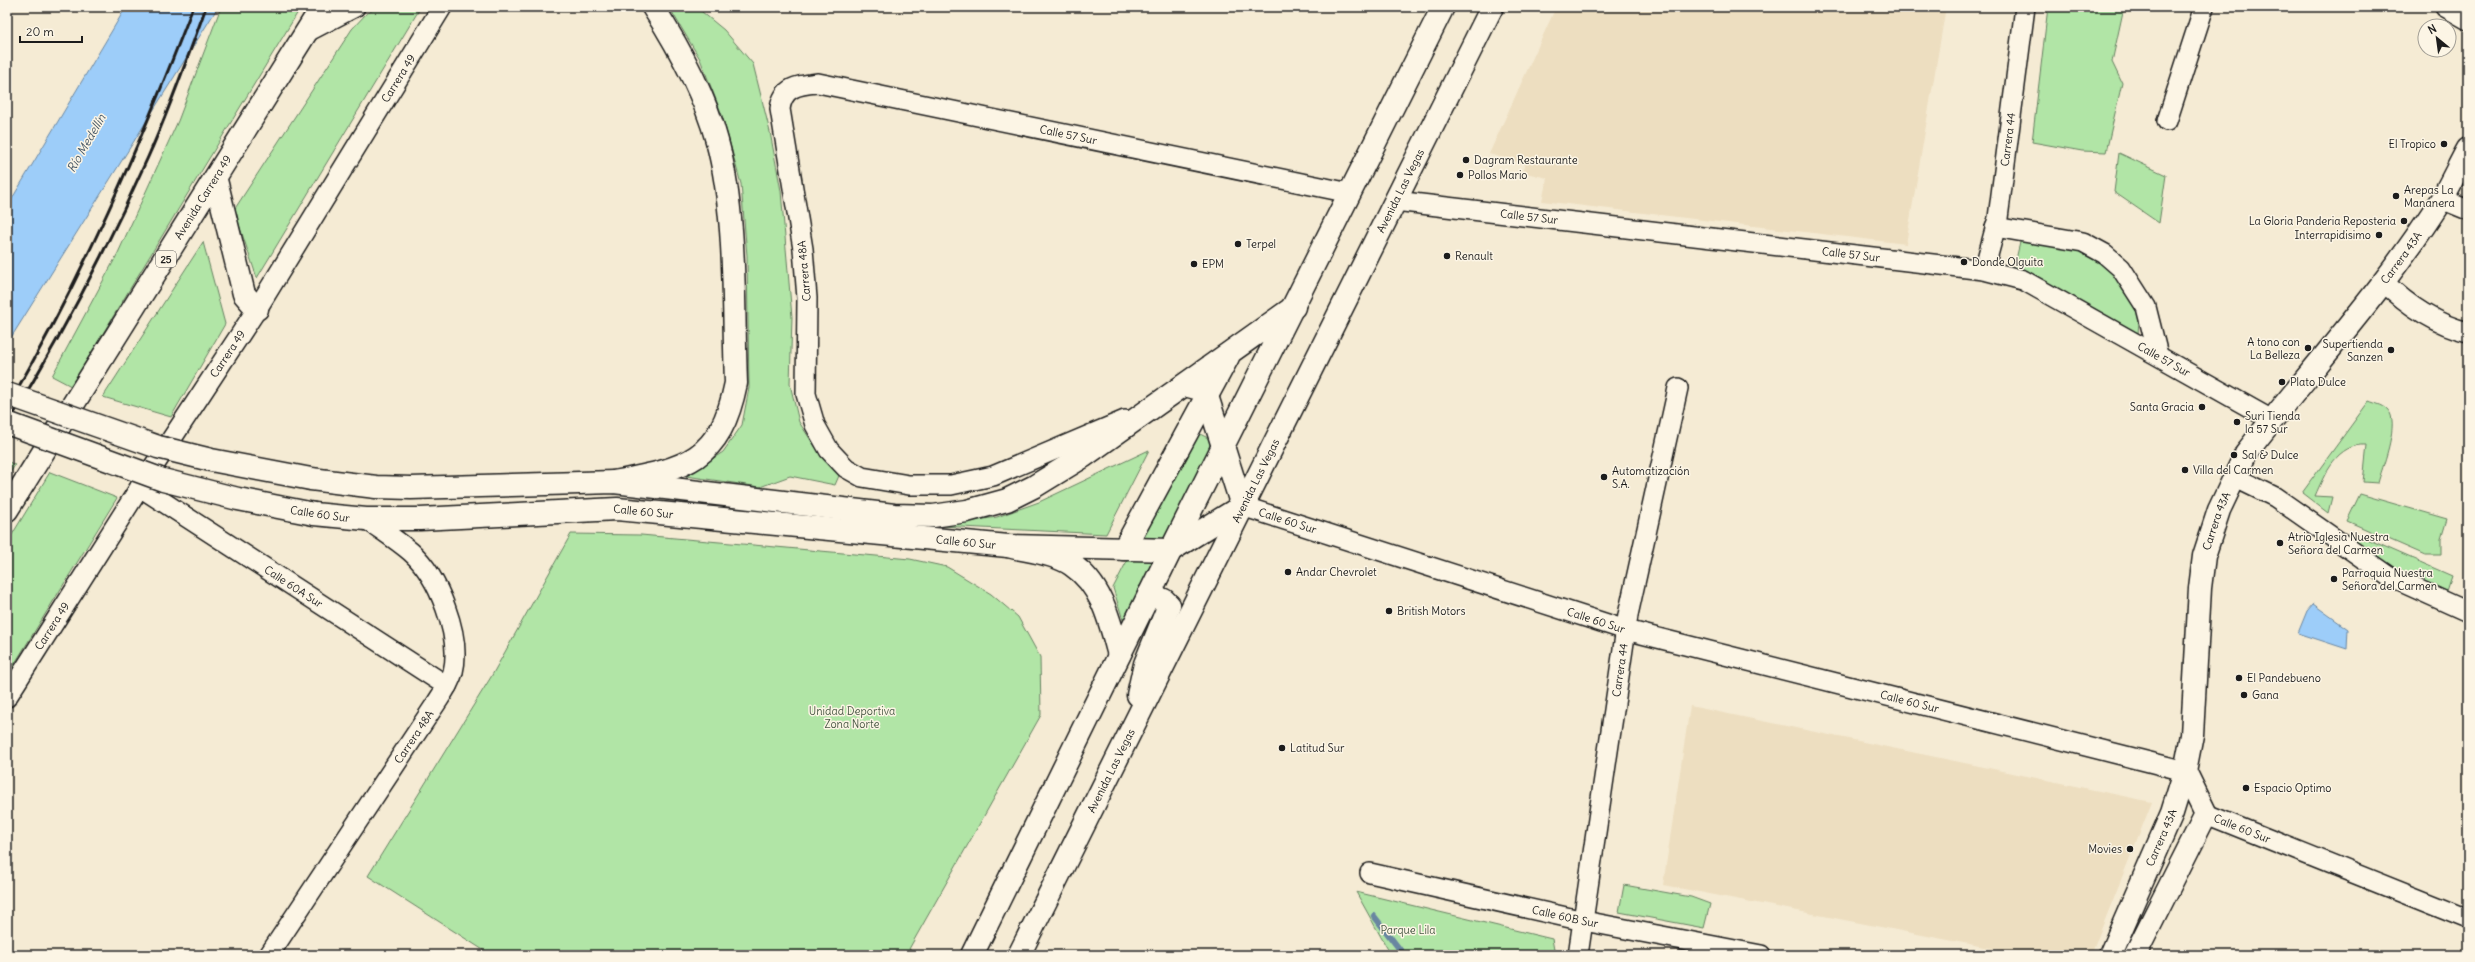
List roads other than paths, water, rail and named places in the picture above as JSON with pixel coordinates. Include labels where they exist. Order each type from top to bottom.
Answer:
[{"type":"main road","name":"Avenida Carrera 49","points":[[7,510],[216,180],[322,7]]},
{"type":"main road","points":[[614,482],[650,475],[693,461],[719,435],[730,411],[736,383],[730,210],[721,156],[706,106],[686,63],[653,7]]},
{"type":"main road","points":[[972,955],[1149,594],[1443,7]]},
{"type":"main road","name":"Avenida Las Vegas","points":[[1019,955],[1492,7]]},
{"type":"main road","name":"Carrera 43A","points":[[2110,955],[2172,813],[2185,771],[2192,735],[2200,588],[2204,556],[2214,523],[2234,477],[2246,453],[2383,281],[2441,199],[2468,148]]},
{"type":"main road","points":[[216,180],[244,294],[257,310]]},
{"type":"main road","points":[[7,394],[158,447],[211,460],[311,479],[376,487],[418,488],[614,482],[855,511],[934,516],[967,511],[1006,500],[1035,486],[1084,456],[1294,307]]},
{"type":"main road","points":[[1124,549],[1231,351]]},
{"type":"main road","points":[[1171,550],[1242,506],[1207,396],[1200,389],[1185,384]]},
{"type":"main road","name":"Calle 60 Sur","points":[[7,423],[163,480],[238,499],[314,514],[366,519],[482,517],[617,509],[1008,546],[1171,550]]},
{"type":"main road","points":[[1008,546],[1072,564],[1083,575],[1100,597],[1110,620],[1119,655]]},
{"type":"main road","points":[[1127,737],[1145,664],[1169,608],[1167,602],[1149,594]]},
{"type":"main road","name":"Calle 60 Sur","points":[[2185,771],[2206,814]]},
{"type":"main road","points":[[2135,955],[2206,814]]},
{"type":"street","points":[[307,32],[354,7]]},
{"type":"street","name":"Carrera 49","points":[[7,697],[140,487],[257,310],[442,7]]},
{"type":"street","name":"Carrera 44","points":[[1984,270],[1995,227],[2025,7]]},
{"type":"street","points":[[2167,121],[2204,7]]},
{"type":"street","points":[[2445,7],[2468,20]]},
{"type":"street","name":"Calle 57 Sur","points":[[788,91],[800,85],[818,83],[1278,180],[1350,193]]},
{"type":"street","name":"Carrera 48A","points":[[788,91],[782,99],[780,108],[803,249],[807,298],[806,394],[815,425],[829,450],[846,468],[862,477],[909,485],[951,485],[993,476],[1148,411]]},
{"type":"street","points":[[2441,199],[2468,210]]},
{"type":"street","name":"Calle 57 Sur","points":[[1395,201],[1984,270],[2023,280],[2272,420]]},
{"type":"street","points":[[1995,227],[2082,242],[2105,254],[2121,268],[2146,307],[2158,355]]},
{"type":"street","points":[[2383,281],[2413,308],[2468,332]]},
{"type":"street","name":"Carrera 44","points":[[1578,955],[1626,630],[1678,388]]},
{"type":"street","points":[[2234,477],[2270,494],[2388,576],[2468,612]]},
{"type":"street","name":"Calle 60A Sur","points":[[140,487],[447,686]]},
{"type":"street","name":"Calle 60 Sur","points":[[1242,506],[1626,630],[2185,771]]},
{"type":"street","name":"Carrera 48A","points":[[269,955],[447,686],[453,672],[453,632],[444,602],[429,574],[412,552],[366,519]]},
{"type":"street","name":"Calle 60 Sur","points":[[2206,814],[2468,919]]},
{"type":"street","name":"Calle 60B Sur","points":[[1370,873],[1584,921],[1761,955]]},
{"type":"water","name":"Río Medellín","points":[[126,7],[218,7],[7,344],[7,207]]},
{"type":"water","points":[[2313,604],[2348,629],[2347,649],[2298,633],[2307,611]]},
{"type":"waterway","points":[[1374,916],[1404,955]]},
{"type":"railway","points":[[7,407],[85,261],[131,160],[193,7]]},
{"type":"railway","points":[[7,425],[46,360],[116,226],[164,120],[206,7]]},
{"type":"place","name":"El Tropico","points":[[2444,144]]},
{"type":"place","name":"Dagram Restaurante","points":[[1466,160]]},
{"type":"place","name":"Pollos Mario","points":[[1460,175]]},
{"type":"place","name":"Arepas La Mananera","points":[[2396,196]]},
{"type":"place","name":"La Gloria Panderia Reposteria","points":[[2404,221]]},
{"type":"place","name":"Interrapidisimo","points":[[2379,235]]},
{"type":"place","name":"Terpel","points":[[1238,244]]},
{"type":"place","name":"Renault","points":[[1447,256]]},
{"type":"place","name":"Donde Olguita","points":[[1964,262]]},
{"type":"place","name":"EPM","points":[[1194,264]]},
{"type":"place","name":"A tono con La Belleza","points":[[2308,348]]},
{"type":"place","name":"Supertienda Sanzen","points":[[2391,350]]},
{"type":"place","name":"Plato Dulce","points":[[2282,382]]},
{"type":"place","name":"Santa Gracia","points":[[2202,407]]},
{"type":"place","name":"Suri Tienda la 57 Sur","points":[[2237,422]]},
{"type":"place","name":"Sal & Dulce","points":[[2234,455]]},
{"type":"place","name":"Villa del Carmen","points":[[2185,470]]},
{"type":"place","name":"Automatización S.A.","points":[[1604,477]]},
{"type":"place","name":"Atrio Iglesia Nuestra Señora del Carmen","points":[[2280,543]]},
{"type":"place","name":"Andar Chevrolet","points":[[1288,572]]},
{"type":"place","name":"Parroquia Nuestra Señora del Carmen","points":[[2334,579]]},
{"type":"place","name":"British Motors","points":[[1389,611]]},
{"type":"place","name":"El Pandebueno","points":[[2239,678]]},
{"type":"place","name":"Gana","points":[[2244,695]]},
{"type":"place","name":"Latitud Sur","points":[[1282,748]]},
{"type":"place","name":"Espacio Optimo","points":[[2246,788]]},
{"type":"place","name":"Movies","points":[[2130,849]]},
{"type":"park label","name":"Unidad Deportiva Zona Norte","points":[[852,717]]},
{"type":"park label","name":"Parque Lila","points":[[1408,930]]}]
